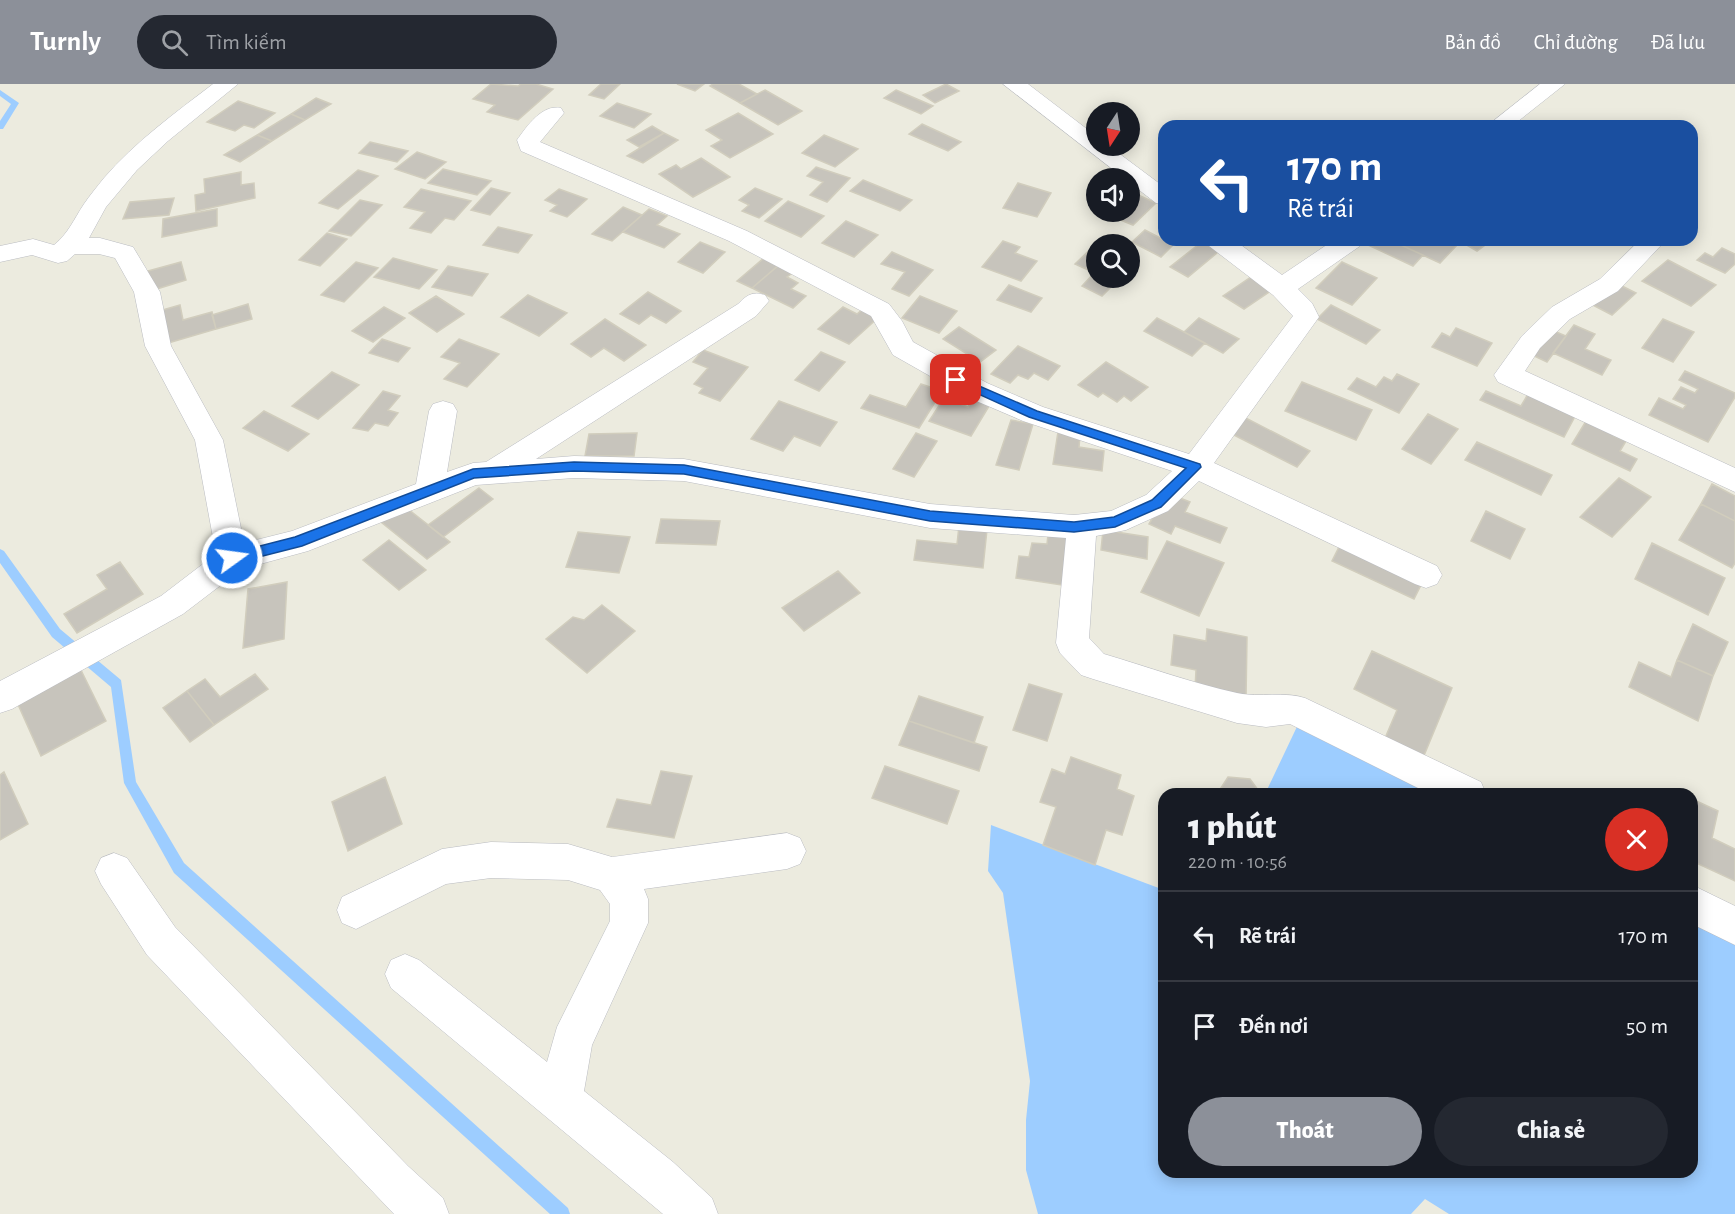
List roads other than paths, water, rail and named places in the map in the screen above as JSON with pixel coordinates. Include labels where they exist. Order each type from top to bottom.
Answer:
[{"type":"street","points":[[0,254],[33,247],[58,255],[71,246],[80,236],[107,189],[163,133],[227,84]]},
{"type":"street","points":[[1014,84],[1158,193]]},
{"type":"street","points":[[1506,120],[1554,84]]},
{"type":"street","points":[[554,113],[528,140],[529,146],[738,236],[880,310],[889,321],[902,348],[936,369],[1033,414],[1195,467],[1426,575]]},
{"type":"street","points":[[71,246],[100,246],[124,253],[147,292],[158,346],[209,440],[232,558]]},
{"type":"street","points":[[0,698],[172,605],[232,558],[297,542],[473,474],[574,466],[684,470],[930,516],[1082,526],[1115,522],[1157,503],[1195,467],[1305,320],[1304,310],[1281,288],[1226,246]]},
{"type":"street","points":[[1281,288],[1342,246]]},
{"type":"street","points":[[1648,246],[1609,285],[1561,313],[1530,342],[1508,375],[1735,481]]},
{"type":"street","points":[[492,472],[747,310],[756,301]]},
{"type":"street","points":[[429,492],[443,411]]},
{"type":"street","points":[[1082,526],[1073,602],[1072,643],[1093,665],[1237,708],[1266,712],[1293,709],[1456,788]]},
{"type":"street","points":[[356,910],[442,867],[491,860],[568,862],[612,875],[787,852]]},
{"type":"street","points":[[114,872],[161,941],[392,1182],[427,1214]]},
{"type":"street","points":[[561,1100],[572,1042],[629,923],[629,899],[612,875]]},
{"type":"street","points":[[1698,907],[1735,926]]},
{"type":"street","points":[[405,974],[657,1178],[696,1214]]},
{"type":"water","points":[[1303,714],[1441,788],[1268,788]]},
{"type":"water","points":[[991,825],[1158,888],[1158,1178],[1698,1178],[1698,924],[1735,944],[1735,1214],[1449,1214],[1425,1199],[1411,1214],[1038,1214],[1026,1170],[1026,1120],[1030,1081],[1003,893],[988,871]]},
{"type":"waterway","points":[[0,92],[15,103],[0,127]]},
{"type":"waterway","points":[[0,554],[56,633],[117,684],[130,783],[179,868],[562,1214]]}]
